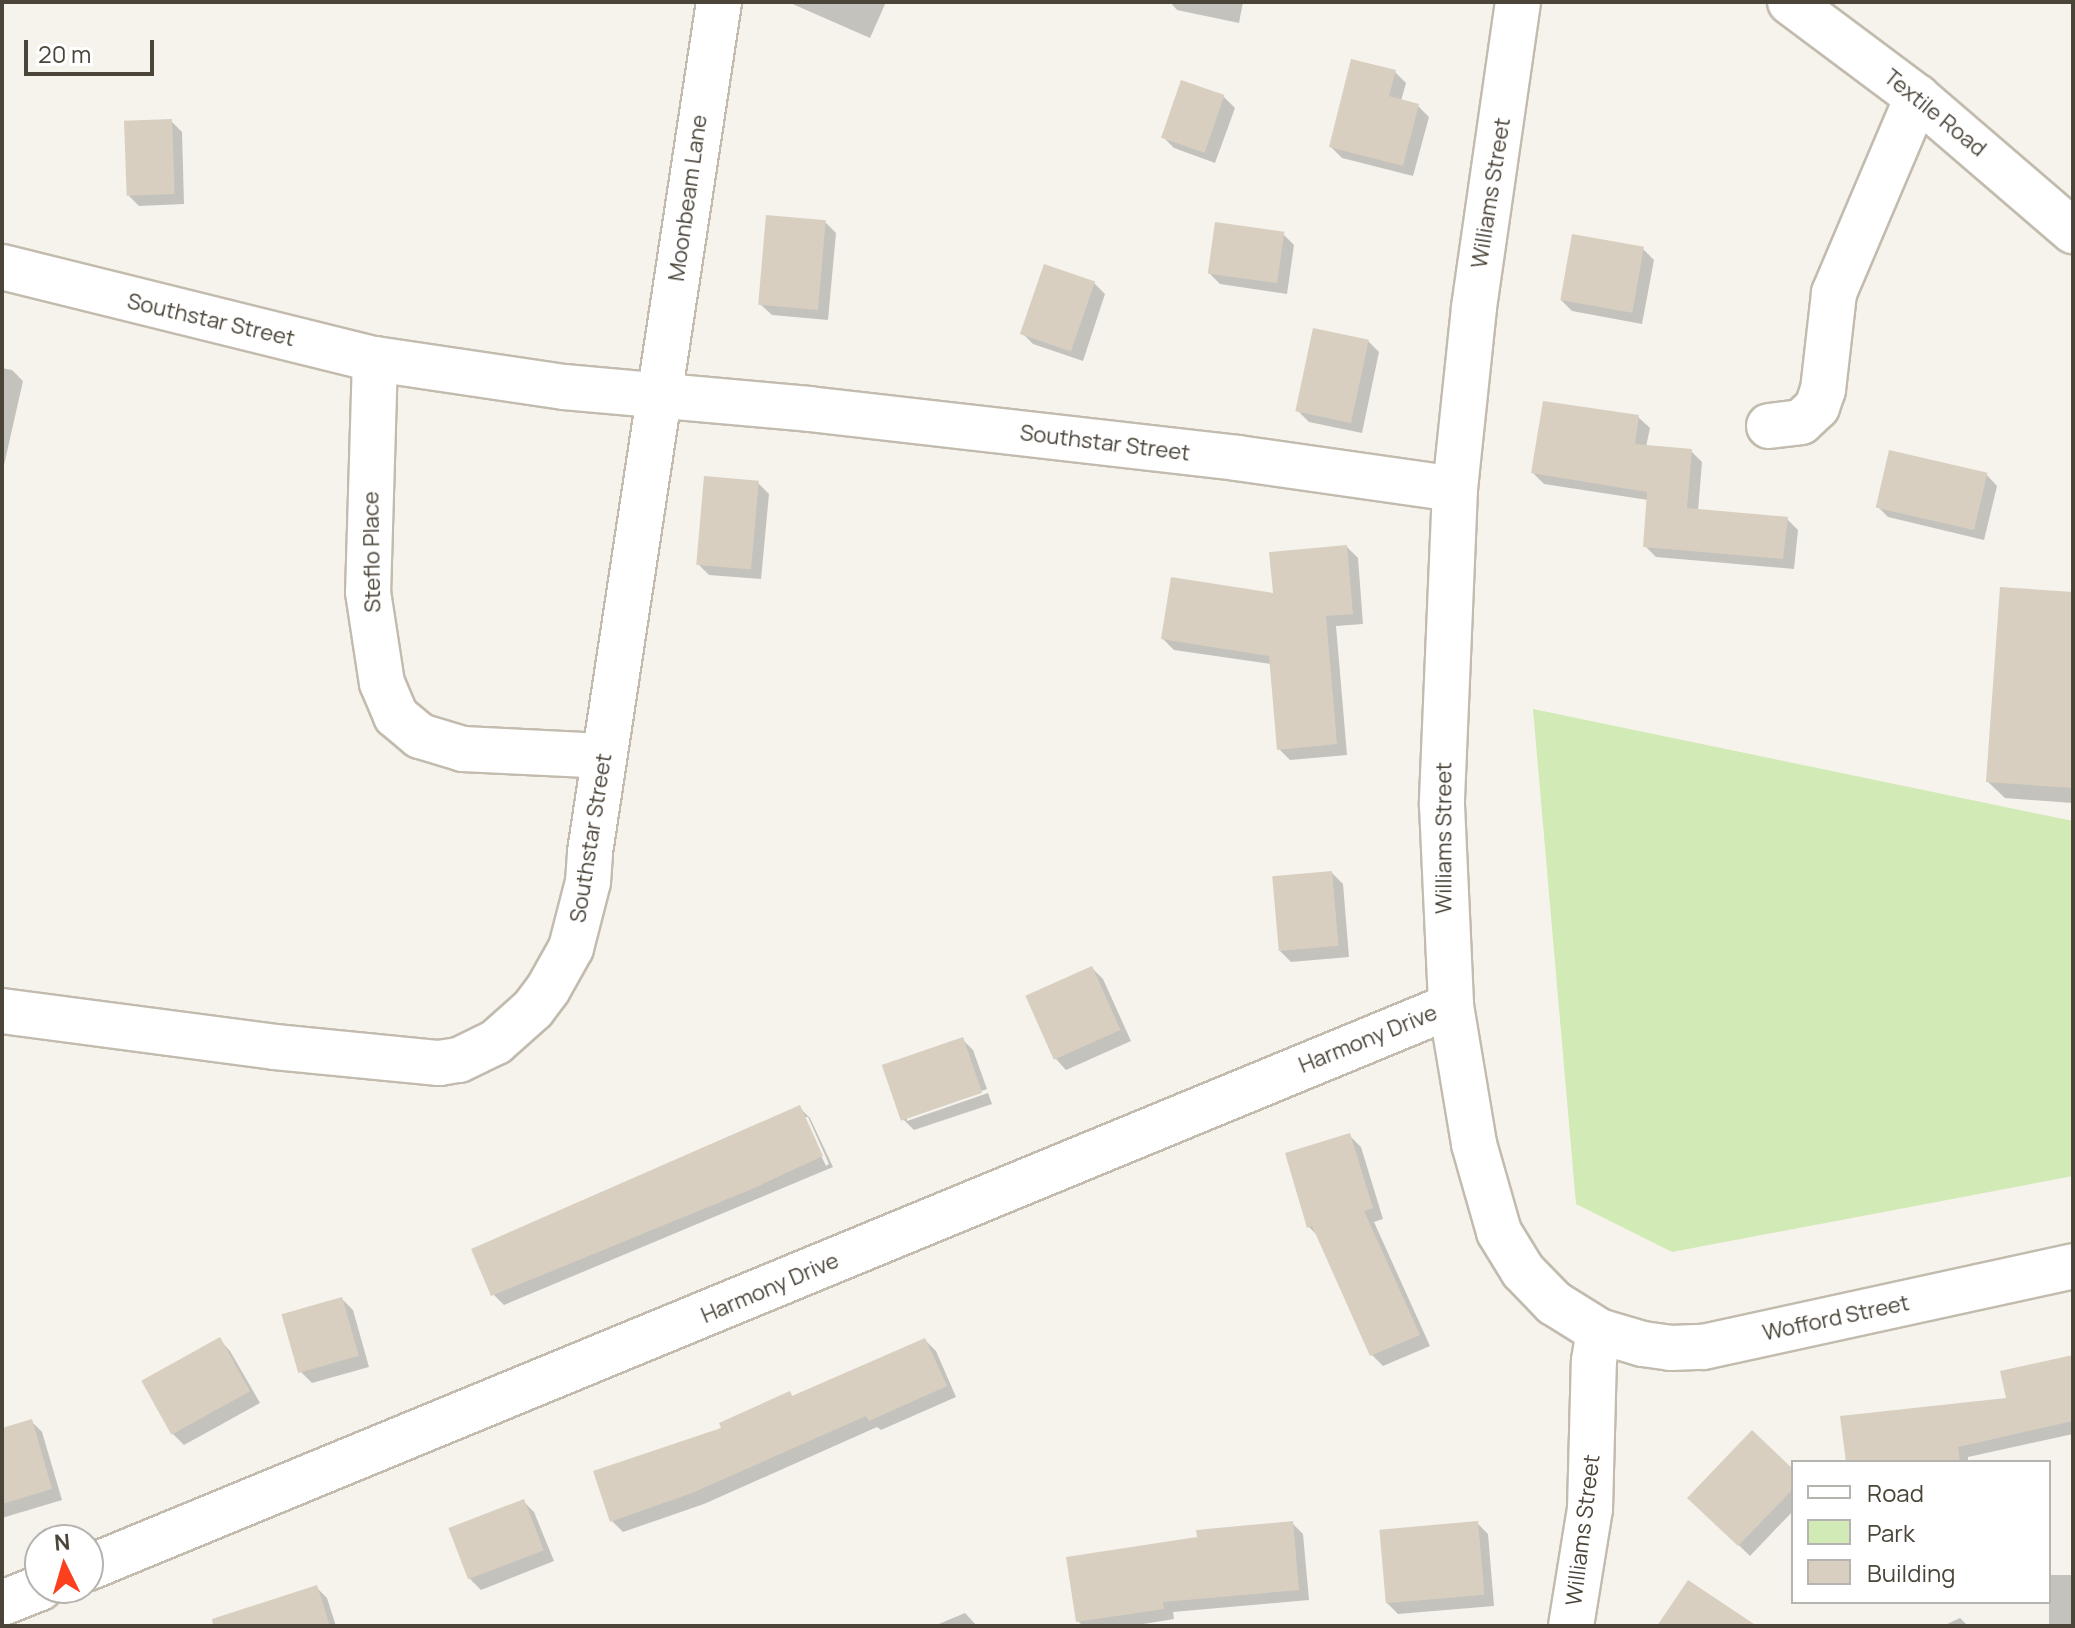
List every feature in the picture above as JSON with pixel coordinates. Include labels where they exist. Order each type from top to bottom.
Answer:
[{"type":"street","name":"Moonbeam Lane","points":[[659,395],[719,2]]},
{"type":"street","name":"Williams Street","points":[[1518,2],[1474,308],[1455,489],[1442,805],[1451,1006],[1474,1144],[1499,1232],[1523,1271],[1554,1303],[1599,1331],[1594,1361],[1590,1509],[1571,1626]]},
{"type":"street","name":"Textile Road","points":[[1790,2],[1917,97],[2073,231]]},
{"type":"street","points":[[1769,426],[1801,422],[1817,407],[1823,390],[1834,293],[1917,97]]},
{"type":"street","name":"Southstar Street","points":[[2,267],[375,359],[564,387],[1237,458],[1455,489]]},
{"type":"street","name":"Steflo Place","points":[[375,359],[368,592],[382,683],[396,716],[420,736],[463,749],[604,756]]},
{"type":"street","name":"Southstar Street","points":[[2,1011],[275,1047],[439,1063],[459,1060],[496,1042],[533,1009],[571,948],[588,882],[659,395]]},
{"type":"street","name":"Harmony Drive","points":[[104,1561],[1451,1006]]},
{"type":"street","name":"Wofford Street","points":[[1599,1331],[1643,1344],[1703,1347],[2073,1266]]},
{"type":"street","points":[[2,1603],[24,1594]]},
{"type":"green space","points":[[1533,709],[2073,821],[2073,1176],[1672,1252],[1576,1204]]},
{"type":"building","points":[[1351,59],[1396,70],[1389,96],[1419,104],[1403,166],[1329,147]]},
{"type":"building","points":[[1181,80],[1224,95],[1205,153],[1161,138]]},
{"type":"building","points":[[172,119],[175,194],[127,196],[124,121]]},
{"type":"building","points":[[766,215],[826,220],[818,310],[758,305]]},
{"type":"building","points":[[1215,222],[1284,232],[1277,283],[1208,273]]},
{"type":"building","points":[[1572,234],[1644,247],[1632,313],[1560,300]]},
{"type":"building","points":[[1044,264],[1095,282],[1071,352],[1020,334]]},
{"type":"building","points":[[1313,328],[1369,340],[1351,423],[1295,411]]},
{"type":"building","points":[[1543,401],[1639,415],[1635,444],[1692,449],[1687,508],[1788,517],[1783,559],[1643,547],[1647,492],[1531,473]]},
{"type":"building","points":[[1889,450],[1987,473],[1974,530],[1876,507]]},
{"type":"building","points":[[704,476],[759,481],[751,569],[696,565]]},
{"type":"building","points":[[1347,545],[1353,614],[1326,616],[1337,744],[1277,750],[1269,656],[1161,639],[1171,577],[1273,593],[1269,552]]},
{"type":"building","points":[[2000,587],[2073,592],[2073,788],[1986,782]]},
{"type":"building","points":[[1332,871],[1339,946],[1279,951],[1272,876]]},
{"type":"building","points":[[1092,966],[1120,1030],[1054,1060],[1025,996]]},
{"type":"building","points":[[963,1037],[982,1093],[901,1121],[882,1065]]},
{"type":"building","points":[[800,1105],[823,1156],[752,1189],[491,1296],[471,1249]]},
{"type":"building","points":[[1350,1133],[1373,1208],[1364,1211],[1420,1335],[1370,1356],[1312,1226],[1307,1228],[1285,1153]]},
{"type":"building","points":[[342,1297],[359,1356],[298,1373],[281,1314]]},
{"type":"building","points":[[220,1337],[250,1391],[171,1435],[141,1381]]},
{"type":"building","points":[[925,1338],[947,1386],[869,1421],[866,1416],[692,1493],[610,1522],[593,1471],[721,1428],[719,1423],[790,1391],[792,1396]]},
{"type":"building","points":[[2073,1355],[2073,1421],[1958,1447],[1960,1460],[1846,1460],[1840,1416],[2006,1398],[2000,1371]]},
{"type":"building","points":[[32,1419],[52,1489],[2,1504],[2,1428]]},
{"type":"building","points":[[1752,1430],[1791,1467],[1791,1491],[1738,1546],[1687,1498]]},
{"type":"building","points":[[524,1499],[544,1550],[468,1579],[448,1528]]},
{"type":"building","points":[[1293,1521],[1299,1590],[1163,1602],[1164,1609],[1076,1622],[1066,1557],[1197,1537],[1196,1530]]},
{"type":"building","points":[[1478,1521],[1484,1595],[1386,1603],[1379,1530]]},
{"type":"building","points":[[1688,1580],[1757,1626],[1657,1626]]},
{"type":"building","points":[[317,1585],[330,1626],[213,1626],[212,1619]]}]
